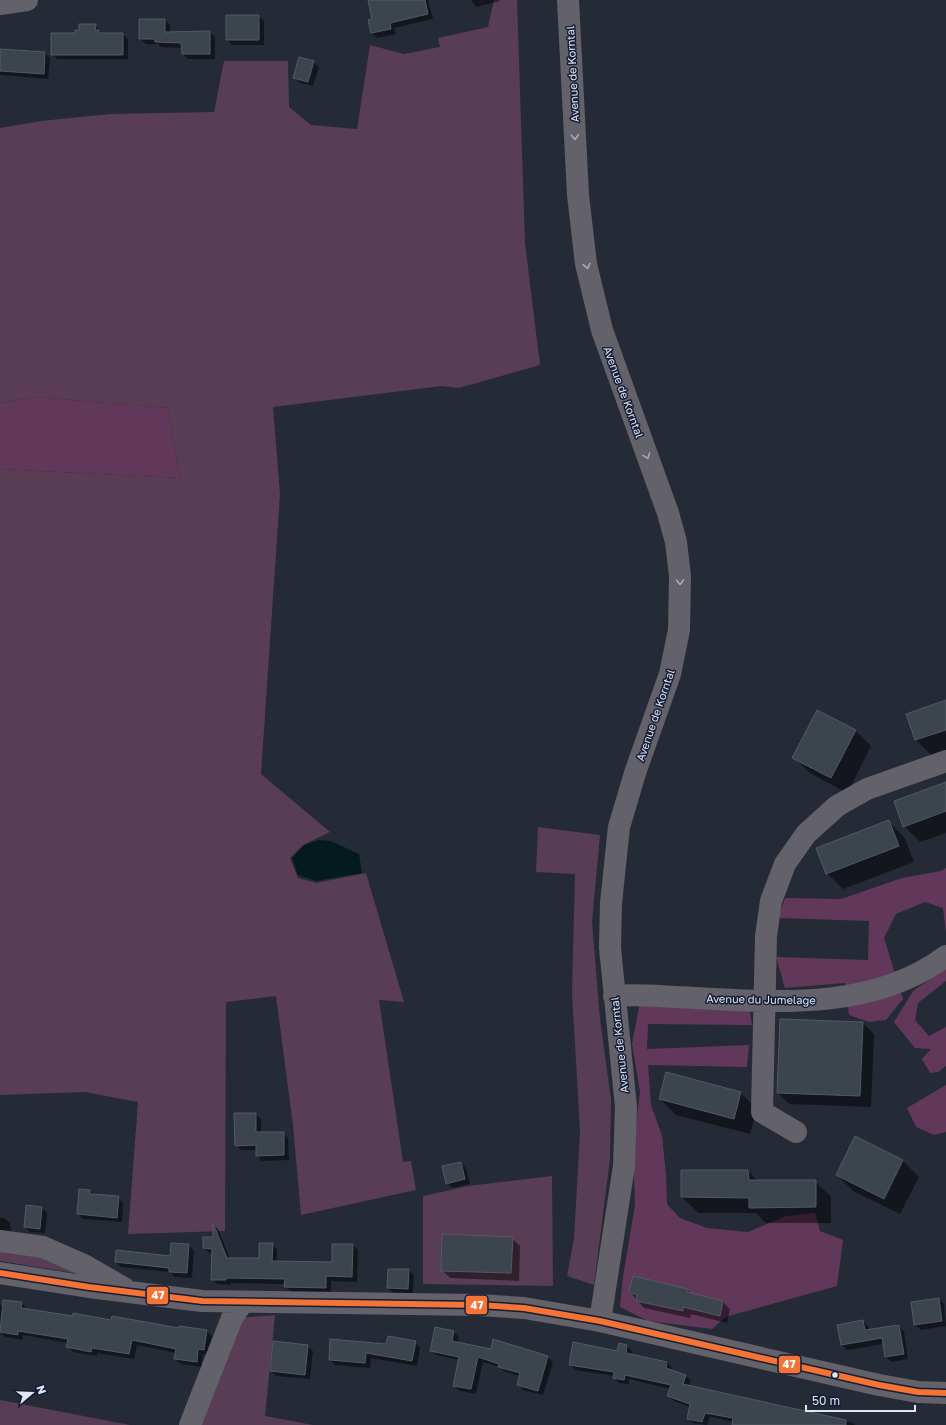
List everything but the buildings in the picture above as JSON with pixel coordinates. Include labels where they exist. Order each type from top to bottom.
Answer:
[{"type":"street","points":[[0,4],[27,0]]},
{"type":"street","name":"Avenue de Korntal","points":[[568,0],[578,196],[586,264],[602,330],[668,513],[676,542],[680,576],[679,630],[670,674],[635,773],[619,827],[611,903],[610,948],[626,1107],[624,1166],[600,1321]]},
{"type":"street","points":[[796,1132],[762,1112],[766,936],[771,901],[785,864],[806,834],[837,806],[867,789],[946,761]]},
{"type":"street","name":"Avenue du Jumelage","points":[[614,996],[826,1000],[858,994],[886,986],[916,973],[946,956]]},
{"type":"street","points":[[0,1241],[37,1245],[64,1255],[133,1294]]},
{"type":"street","points":[[0,1272],[133,1294],[202,1301],[480,1305],[524,1308],[600,1321],[879,1385],[918,1392],[946,1393]]},
{"type":"street","points":[[190,1425],[232,1318],[243,1302]]},
{"type":"shaded area","points":[[494,0],[517,0],[525,243],[540,365],[459,388],[442,386],[273,407],[280,494],[261,774],[330,832],[303,845],[290,858],[298,878],[316,883],[366,873],[404,1002],[379,1000],[403,1162],[411,1161],[416,1190],[301,1215],[293,1125],[276,996],[226,1002],[225,1231],[128,1234],[138,1102],[85,1092],[0,1095],[0,469],[180,478],[168,408],[35,397],[0,403],[0,128],[41,121],[110,114],[214,112],[224,61],[288,61],[289,107],[311,125],[357,129],[370,45],[404,54],[440,47],[438,38],[488,27]]},
{"type":"shaded area","points":[[35,397],[168,408],[180,478],[0,469],[0,403]]},
{"type":"shaded area","points":[[538,827],[600,835],[592,922],[600,1019],[611,1099],[610,1159],[594,1285],[567,1276],[574,1239],[580,1131],[572,993],[575,874],[536,872]]},
{"type":"shaded area","points":[[319,840],[331,841],[359,854],[362,873],[316,881],[298,875],[292,858],[304,845]]},
{"type":"shaded area","points":[[946,868],[946,933],[943,908],[925,902],[896,914],[884,938],[903,999],[886,1020],[869,1022],[849,1015],[845,983],[785,988],[776,957],[868,960],[869,921],[778,918],[785,898],[841,899],[902,878],[941,871]]},
{"type":"shaded area","points":[[946,968],[946,981],[918,1003],[915,1020],[929,1036],[946,1027],[946,1066],[938,1072],[930,1073],[922,1059],[931,1049],[915,1048],[894,1022],[913,991]]},
{"type":"shaded area","points":[[640,1003],[749,1006],[752,1025],[648,1024],[647,1049],[749,1045],[747,1067],[648,1065],[651,1105],[662,1136],[667,1204],[680,1218],[707,1228],[748,1232],[786,1216],[815,1213],[820,1231],[843,1240],[837,1286],[725,1317],[712,1329],[648,1321],[620,1307],[623,1277],[635,1205],[633,1147],[640,1092],[632,1043]]},
{"type":"shaded area","points":[[946,1085],[946,1132],[934,1135],[916,1127],[907,1108]]},
{"type":"shaded area","points":[[552,1176],[553,1286],[423,1284],[423,1196],[468,1186]]},
{"type":"shaded area","points":[[13,1246],[93,1276],[0,1261],[0,1247]]},
{"type":"shaded area","points":[[275,1315],[265,1416],[313,1425],[197,1425],[239,1318]]},
{"type":"shaded area","points":[[0,1400],[130,1425],[0,1425]]},
{"type":"transit line","name":"47","points":[[0,1273],[89,1287],[202,1301],[479,1305],[524,1308],[600,1321],[879,1385],[918,1392],[946,1393]]}]
